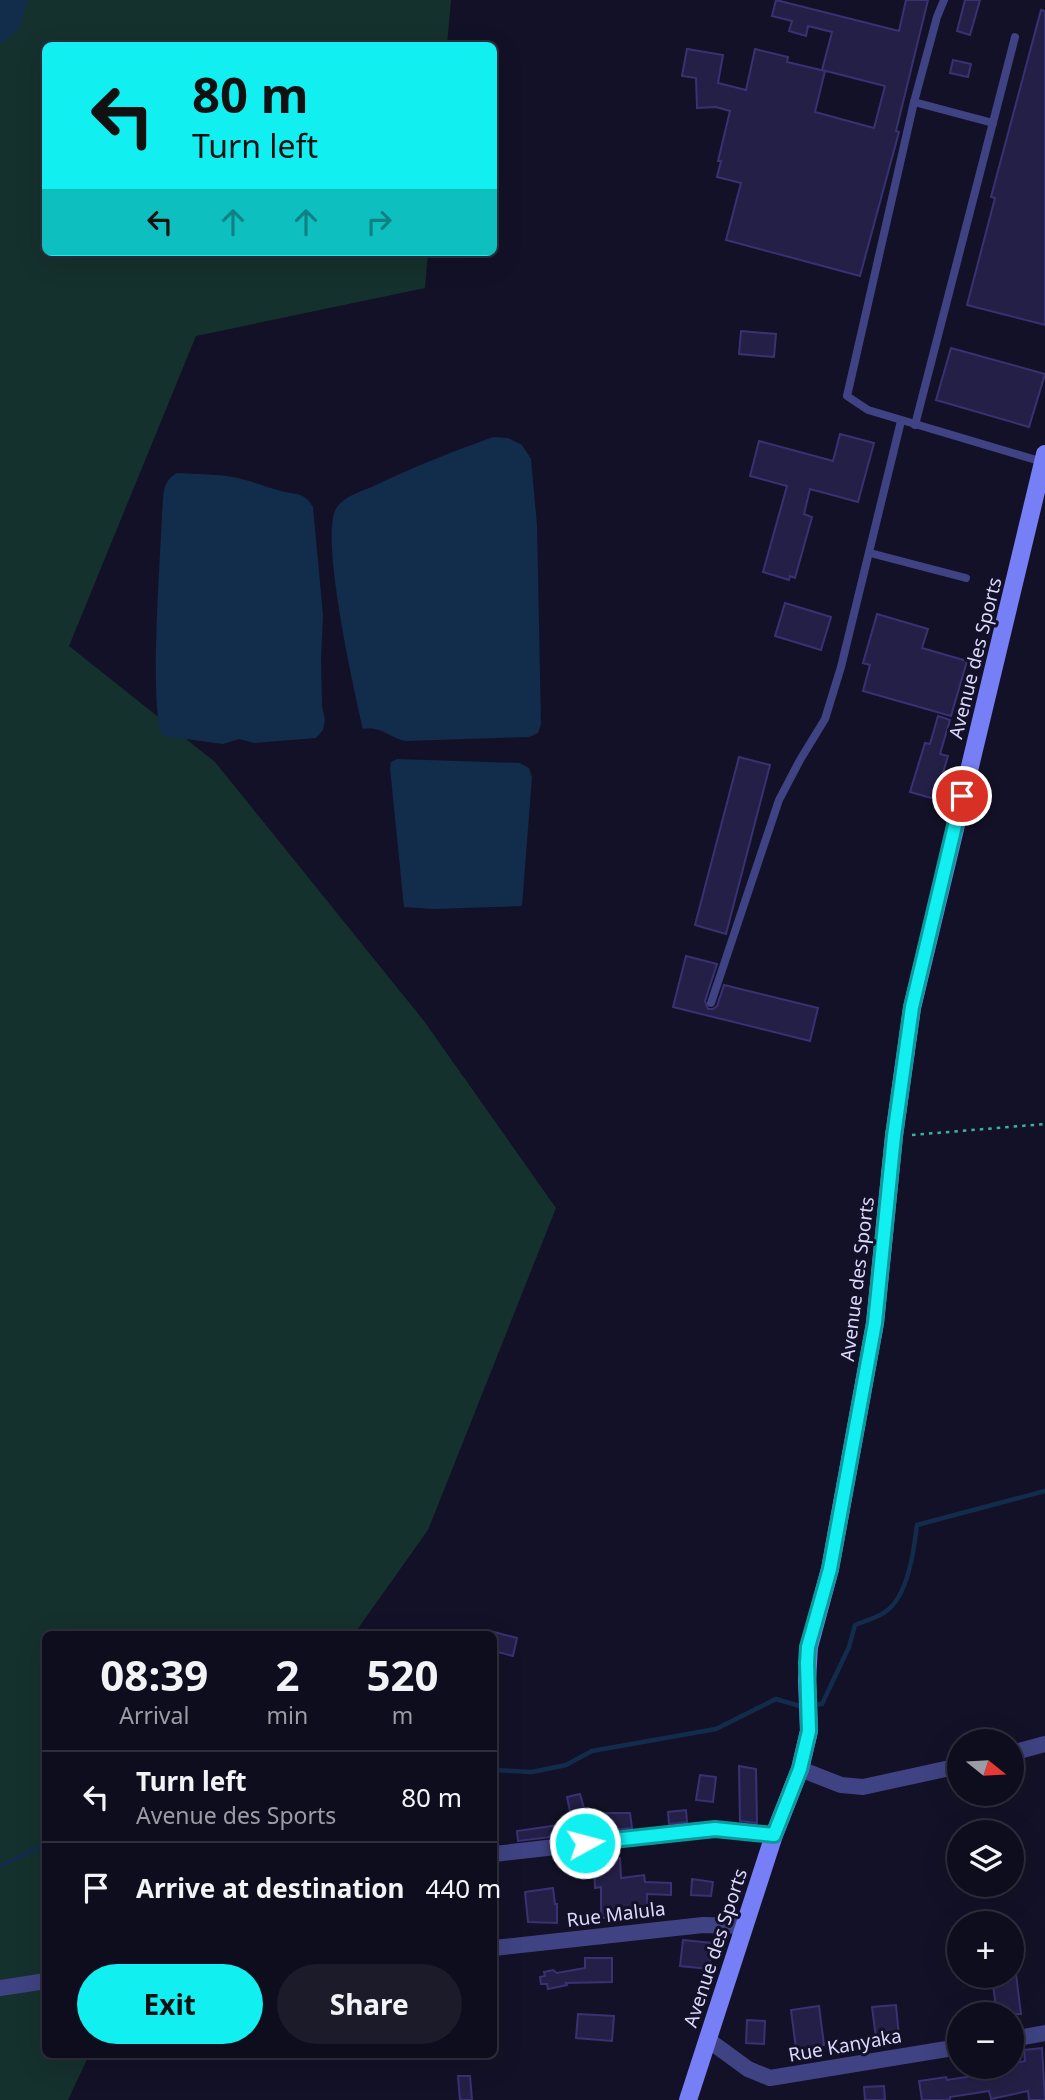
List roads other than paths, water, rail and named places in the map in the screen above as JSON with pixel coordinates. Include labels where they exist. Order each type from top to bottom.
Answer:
[{"type":"street","name":"Avenue des Sports","points":[[688,2100],[774,1835],[800,1769],[809,1731],[808,1647],[830,1569],[875,1323],[894,1136],[912,1007],[1044,460]]},
{"type":"street","points":[[1024,1749],[1045,1744]]},
{"type":"street","points":[[800,1769],[841,1785],[863,1787],[947,1769]]},
{"type":"street","points":[[497,1854],[715,1829],[774,1835]]},
{"type":"street","name":"Rue Malula","points":[[497,1948],[703,1925],[744,1926]]},
{"type":"street","points":[[0,1988],[42,1982]]},
{"type":"street","points":[[1024,2037],[1045,2033]]},
{"type":"street","name":"Rue Kanyaka","points":[[707,2039],[748,2069],[770,2078],[947,2049]]},
{"type":"lane","points":[[944,0],[914,102],[847,396],[869,410],[901,421],[1044,460]]},
{"type":"lane","points":[[915,425],[1015,37]]},
{"type":"lane","points":[[914,102],[993,123]]},
{"type":"lane","points":[[711,1003],[779,800],[825,719],[841,667],[901,421]]},
{"type":"lane","points":[[870,553],[966,578]]},
{"type":"water","points":[[0,0],[28,0],[19,29],[0,45]]},
{"type":"water","points":[[493,437],[508,438],[522,445],[531,459],[537,525],[541,724],[538,733],[529,737],[406,741],[380,730],[363,729],[346,650],[335,579],[332,522],[337,507],[359,492]]},
{"type":"water","points":[[177,473],[239,478],[300,495],[313,507],[323,615],[321,659],[325,720],[323,730],[316,738],[254,743],[239,739],[223,744],[163,736],[156,697],[162,513],[166,485]]},
{"type":"water","points":[[397,759],[520,763],[529,768],[532,777],[522,906],[433,909],[404,907],[390,768],[391,762]]},
{"type":"waterway","points":[[812,1705],[822,1704],[849,1647],[855,1625],[885,1612],[899,1596],[908,1572],[917,1525],[1045,1491]]},
{"type":"waterway","points":[[497,1770],[532,1772],[566,1765],[592,1751],[716,1729],[776,1699],[803,1707]]},
{"type":"waterway","points":[[0,1866],[42,1846]]}]
